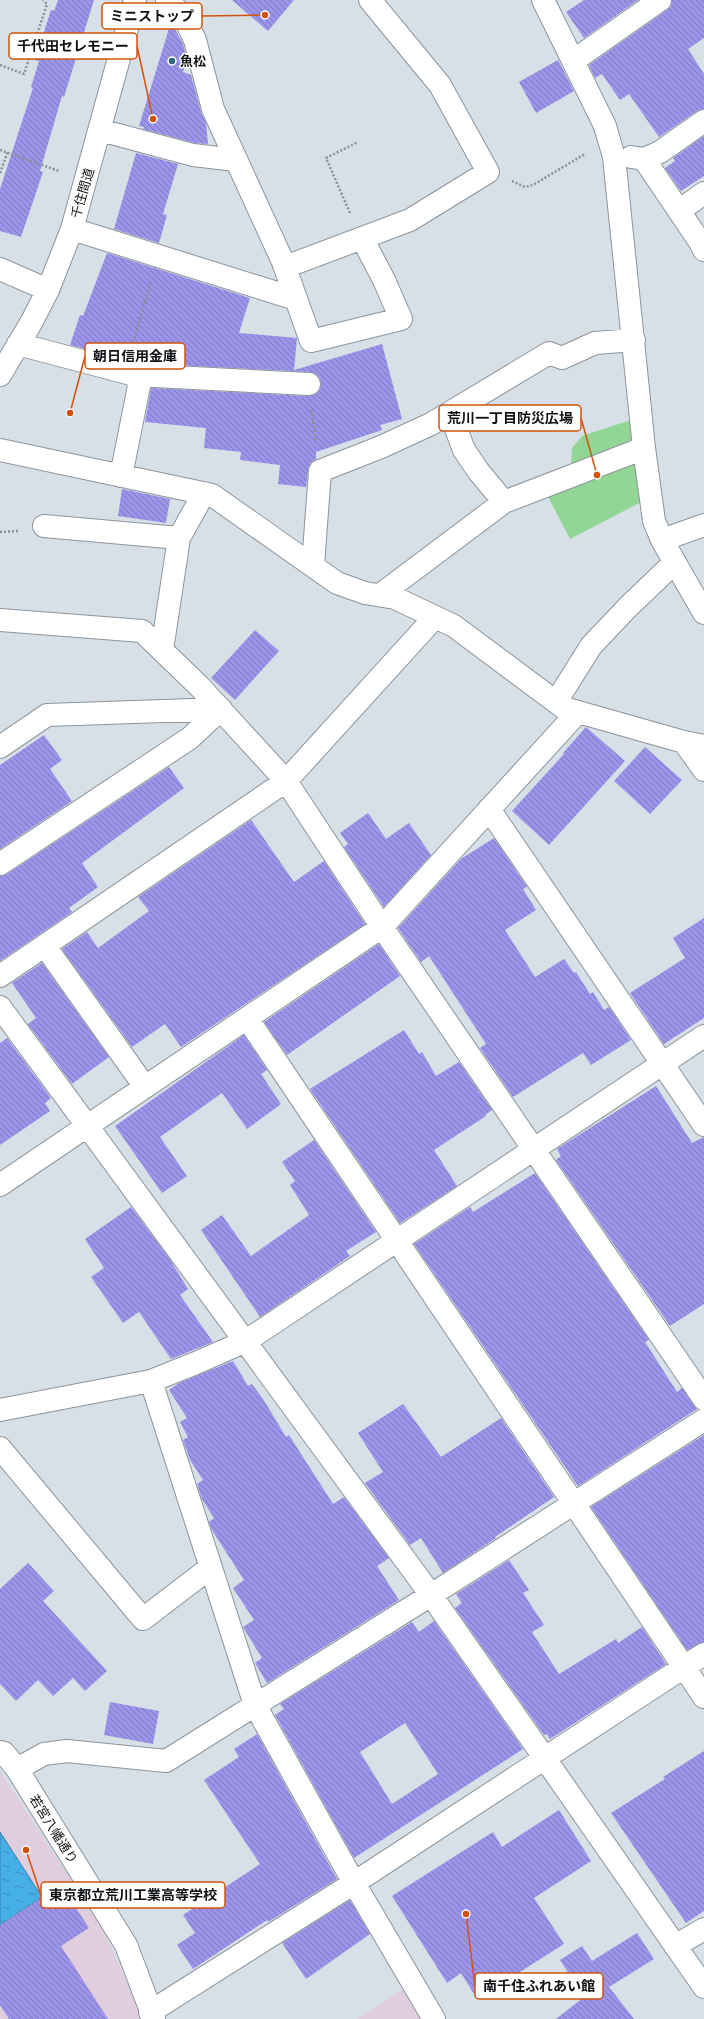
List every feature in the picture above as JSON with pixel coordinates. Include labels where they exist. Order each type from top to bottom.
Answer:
[{"type":"street","name":"千住間道","points":[[0,374],[48,290],[72,229],[135,0]]},
{"type":"street","points":[[167,0],[184,17],[195,40],[213,109],[285,267],[311,341],[401,319],[384,280],[362,238]]},
{"type":"street","points":[[285,267],[410,220],[488,172],[440,85],[370,0]]},
{"type":"street","points":[[543,0],[605,126],[611,148],[634,340],[644,448],[654,521],[662,540],[704,613]]},
{"type":"street","points":[[572,61],[660,0]]},
{"type":"street","points":[[611,148],[633,157],[644,159],[660,152],[704,121]]},
{"type":"street","points":[[100,130],[193,155],[236,160]]},
{"type":"street","points":[[644,159],[704,250]]},
{"type":"street","points":[[679,211],[704,193]]},
{"type":"street","points":[[72,229],[296,299]]},
{"type":"street","points":[[0,269],[48,290]]},
{"type":"street","points":[[312,565],[320,471],[381,447],[431,424],[549,353],[562,358],[595,343],[634,340]]},
{"type":"street","points":[[18,344],[133,374],[309,384]]},
{"type":"street","points":[[121,476],[133,374]]},
{"type":"street","points":[[450,412],[464,450],[479,472],[504,502]]},
{"type":"street","points":[[380,595],[504,502],[644,448]]},
{"type":"street","points":[[0,450],[212,495],[337,583],[365,593],[395,598],[454,626],[564,708],[694,744],[704,770]]},
{"type":"street","points":[[162,650],[179,538],[204,494]]},
{"type":"street","points":[[662,540],[704,525]]},
{"type":"street","points":[[44,526],[179,538]]},
{"type":"street","points":[[556,702],[591,646],[628,607],[675,562]]},
{"type":"street","points":[[0,976],[286,781],[435,617]]},
{"type":"street","points":[[0,620],[142,631],[221,709],[286,781],[382,927],[534,1147],[704,1398]]},
{"type":"street","points":[[0,747],[47,715],[221,709]]},
{"type":"street","points":[[0,864],[190,738],[221,709]]},
{"type":"street","points":[[0,1185],[382,927],[578,712]]},
{"type":"street","points":[[489,809],[704,1124]]},
{"type":"street","points":[[45,946],[145,1087]]},
{"type":"street","points":[[0,1007],[431,1595],[704,1987]]},
{"type":"street","points":[[247,1018],[704,1697]]},
{"type":"street","points":[[0,1410],[152,1381],[246,1341],[534,1147],[704,1036]]},
{"type":"street","points":[[152,1381],[255,1705],[354,1883],[434,2019]]},
{"type":"street","points":[[17,1769],[44,1754],[67,1751],[166,1761],[431,1595],[704,1420]]},
{"type":"street","points":[[0,1448],[143,1619],[211,1567]]},
{"type":"street","points":[[152,2016],[704,1654]]},
{"type":"street","name":"若宮八幡通り","points":[[0,1752],[4,1753],[17,1769],[126,1945],[152,2016]]},
{"type":"street","points":[[675,1946],[704,1929]]},
{"type":"path","points":[[0,66],[24,74],[47,4],[43,0]]},
{"type":"path","points":[[358,142],[326,158],[362,238]]},
{"type":"path","points":[[488,172],[525,187],[533,185],[611,148]]},
{"type":"path","points":[[0,150],[86,181]]},
{"type":"path","points":[[0,172],[8,152]]},
{"type":"path","points":[[133,374],[159,257]]},
{"type":"shaded area","points":[[0,1771],[103,1929],[143,2019],[0,2019]]},
{"type":"shaded area","points":[[406,1988],[422,2019],[358,2019]]},
{"type":"green space","points":[[631,420],[641,502],[570,539],[542,485],[571,466],[572,448],[582,436]]},
{"type":"water","points":[[0,1832],[42,1897],[0,1925]]},
{"type":"building","points":[[58,0],[94,0],[64,97],[62,96],[40,171],[43,172],[21,237],[0,231],[0,189],[33,88],[31,87],[39,61],[35,60],[51,10],[54,11]]},
{"type":"building","points":[[232,0],[294,0],[268,31]]},
{"type":"building","points":[[584,0],[638,0],[584,38],[566,12]]},
{"type":"building","points":[[672,0],[704,0],[704,38],[688,49],[704,74],[704,109],[697,111],[659,137],[629,94],[620,100],[602,74],[595,78],[589,65],[667,10],[671,6]]},
{"type":"building","points":[[171,22],[183,44],[187,59],[183,72],[191,75],[201,112],[206,123],[208,144],[195,143],[143,129],[144,127],[139,126]]},
{"type":"building","points":[[558,60],[574,91],[536,113],[519,82]]},
{"type":"building","points":[[704,136],[704,176],[681,191],[665,168],[675,161],[673,158]]},
{"type":"building","points":[[136,153],[178,164],[163,214],[167,215],[159,243],[114,229]]},
{"type":"building","points":[[107,253],[250,298],[239,333],[297,338],[294,370],[382,344],[402,419],[380,425],[382,430],[316,452],[316,459],[310,463],[308,470],[306,487],[278,484],[280,465],[240,460],[241,452],[204,448],[206,428],[145,422],[151,388],[308,396],[314,395],[319,391],[321,385],[320,379],[316,374],[310,372],[137,363],[70,345],[80,315],[83,316]]},
{"type":"building","points":[[122,489],[170,499],[166,523],[118,516]]},
{"type":"building","points":[[255,630],[279,651],[235,700],[211,678]]},
{"type":"building","points":[[586,727],[625,761],[549,845],[512,811],[564,754],[563,753]]},
{"type":"building","points":[[44,735],[62,760],[50,769],[72,801],[0,849],[0,765]]},
{"type":"building","points":[[645,747],[682,780],[650,814],[614,781]]},
{"type":"building","points":[[169,767],[184,788],[82,863],[98,887],[69,908],[72,912],[0,961],[0,876],[7,874]]},
{"type":"building","points":[[368,813],[386,839],[409,823],[431,855],[384,907],[344,847],[348,844],[340,833]]},
{"type":"building","points":[[251,820],[294,882],[324,861],[365,924],[181,1047],[165,1024],[132,1047],[62,949],[87,932],[98,948],[149,911],[138,897]]},
{"type":"building","points":[[494,838],[527,887],[523,889],[536,910],[505,930],[535,977],[564,959],[574,973],[576,972],[590,994],[593,992],[604,1010],[609,1007],[631,1040],[591,1065],[583,1053],[513,1097],[480,1048],[486,1044],[429,956],[421,962],[398,928],[461,859]]},
{"type":"building","points":[[704,918],[704,1018],[664,1044],[630,993],[685,958],[673,938]]},
{"type":"building","points":[[379,944],[400,976],[287,1055],[264,1022]]},
{"type":"building","points":[[42,963],[109,1057],[72,1084],[28,1024],[36,1018],[12,983]]},
{"type":"building","points":[[404,1030],[419,1054],[422,1052],[436,1076],[459,1062],[492,1110],[485,1115],[486,1116],[434,1150],[457,1186],[400,1223],[310,1089]]},
{"type":"building","points":[[244,1035],[267,1070],[261,1074],[281,1104],[247,1129],[222,1093],[160,1137],[187,1176],[162,1193],[115,1126]]},
{"type":"building","points":[[7,1038],[51,1098],[45,1103],[50,1111],[0,1145],[0,1043]]},
{"type":"building","points":[[656,1086],[692,1143],[704,1137],[704,1304],[670,1326],[556,1160],[561,1156],[557,1149]]},
{"type":"building","points":[[314,1140],[376,1232],[346,1251],[350,1256],[260,1317],[201,1230],[222,1215],[251,1256],[309,1215],[290,1185],[295,1181],[282,1162]]},
{"type":"building","points":[[535,1173],[649,1340],[645,1342],[677,1392],[682,1388],[697,1409],[578,1486],[414,1244],[470,1207],[473,1212]]},
{"type":"building","points":[[131,1207],[169,1258],[188,1289],[180,1295],[213,1342],[171,1359],[139,1312],[123,1323],[91,1277],[104,1268],[85,1239]]},
{"type":"building","points":[[233,1361],[248,1386],[252,1384],[263,1399],[286,1437],[289,1435],[333,1504],[344,1497],[389,1558],[377,1566],[399,1600],[267,1683],[255,1663],[262,1658],[243,1627],[254,1620],[233,1588],[244,1580],[212,1530],[209,1522],[214,1518],[202,1499],[197,1484],[203,1480],[190,1460],[183,1440],[188,1437],[180,1422],[187,1418],[169,1390],[179,1383]]},
{"type":"building","points":[[403,1404],[441,1457],[501,1418],[554,1497],[443,1573],[421,1538],[410,1545],[365,1483],[383,1472],[358,1433]]},
{"type":"building","points":[[704,1435],[704,1642],[687,1650],[591,1507]]},
{"type":"building","points":[[509,1560],[529,1590],[523,1593],[544,1625],[532,1632],[559,1674],[616,1639],[618,1643],[642,1627],[666,1664],[550,1739],[547,1734],[544,1735],[455,1608],[462,1603],[456,1594]]},
{"type":"building","points":[[28,1563],[54,1591],[43,1601],[107,1671],[85,1691],[73,1678],[53,1696],[38,1680],[16,1701],[0,1684],[0,1589]]},
{"type":"building","points":[[434,1621],[523,1749],[354,1858],[275,1715],[284,1709],[280,1704],[412,1622],[419,1632]],"holes":[[[405,1723],[438,1774],[392,1804],[360,1752]]]},
{"type":"building","points":[[110,1702],[159,1711],[153,1744],[104,1735]]},
{"type":"building","points":[[257,1734],[337,1879],[268,1922],[267,1920],[193,1969],[177,1945],[195,1933],[183,1915],[260,1864],[204,1780],[239,1757],[234,1749]]},
{"type":"building","points":[[704,1751],[704,1911],[686,1923],[611,1813],[665,1779],[663,1777]]},
{"type":"building","points":[[559,1810],[591,1861],[534,1898],[564,1944],[477,1999],[461,1973],[447,1983],[392,1896],[493,1832],[502,1847]]},
{"type":"building","points":[[61,1885],[89,1928],[61,1946],[108,2019],[9,2019],[0,2005],[0,1925]]},
{"type":"building","points":[[350,1900],[370,1934],[306,1979],[282,1943]]},
{"type":"building","points":[[637,1933],[654,1959],[609,1987],[634,2019],[556,2019],[584,1997],[560,1960],[582,1946],[592,1961]]},
{"type":"place","name":"ミニストップ","points":[[265,15]]},
{"type":"place","name":"魚松","points":[[172,61]]},
{"type":"place","name":"千代田セレモニー","points":[[153,119]]},
{"type":"place","name":"朝日信用金庫","points":[[70,413]]},
{"type":"place","name":"荒川一丁目防災広場","points":[[597,475]]},
{"type":"place","name":"東京都立荒川工業高等学校","points":[[26,1850]]},
{"type":"place","name":"南千住ふれあい館","points":[[466,1914]]}]
